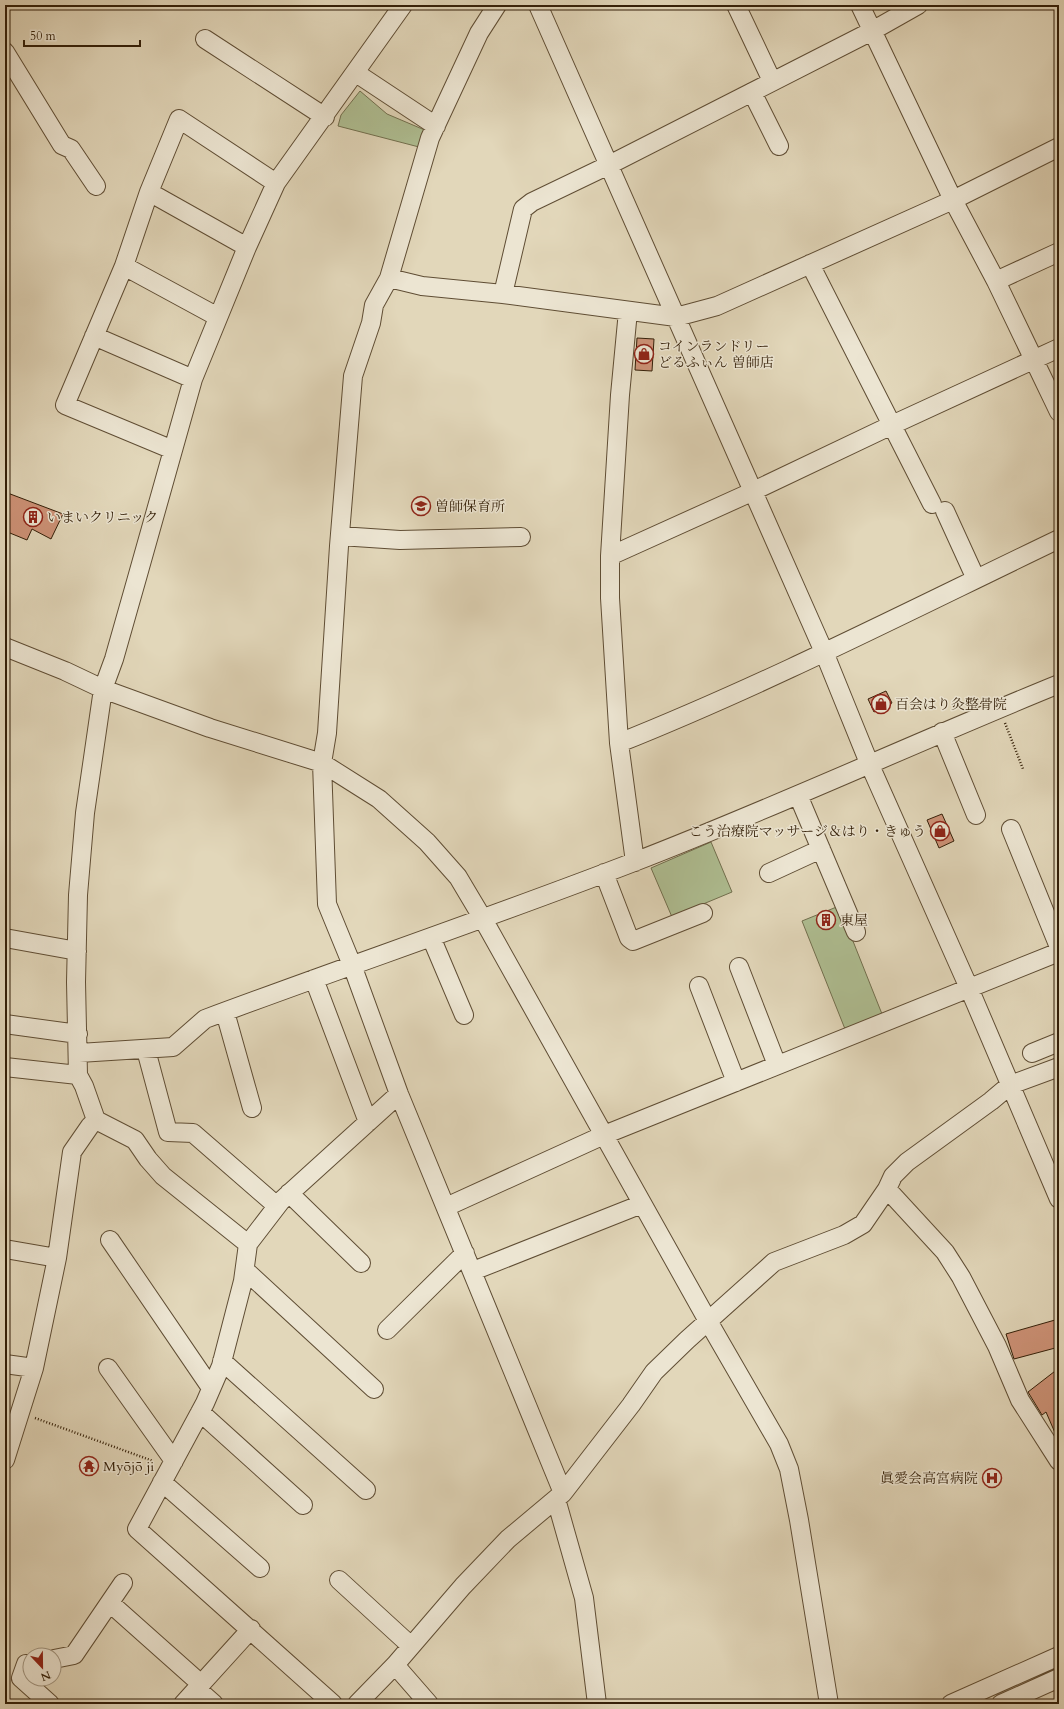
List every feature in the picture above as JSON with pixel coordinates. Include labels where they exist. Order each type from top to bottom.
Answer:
[{"type":"street","points":[[248,1244],[163,1176],[148,1159],[135,1140],[96,1120],[84,1086],[78,1075],[78,895],[85,813],[103,689],[114,659],[193,379],[276,183],[325,117],[403,5]]},
{"type":"street","points":[[497,5],[479,33],[430,138],[389,278],[374,305],[371,323],[353,376],[340,536],[327,733],[322,763],[327,904],[352,965],[399,1094],[473,1271],[560,1496],[584,1598],[597,1704]]},
{"type":"street","points":[[538,5],[824,652],[870,763],[969,988],[1059,1199]]},
{"type":"street","points":[[736,5],[772,81]]},
{"type":"street","points":[[860,5],[953,200],[996,282],[1059,412]]},
{"type":"street","points":[[503,294],[523,209],[532,202],[609,165],[918,5]]},
{"type":"street","points":[[205,39],[325,117]]},
{"type":"street","points":[[5,52],[62,145],[71,149],[96,186]]},
{"type":"street","points":[[356,73],[436,126]]},
{"type":"street","points":[[752,92],[779,146]]},
{"type":"street","points":[[173,450],[65,405],[124,266],[149,192],[179,119],[276,183]]},
{"type":"street","points":[[389,278],[422,286],[503,294],[676,317],[717,306],[953,200],[1059,147]]},
{"type":"street","points":[[149,192],[248,247]]},
{"type":"street","points":[[996,282],[1059,252]]},
{"type":"street","points":[[810,264],[892,425],[976,579]]},
{"type":"street","points":[[124,266],[218,317]]},
{"type":"street","points":[[628,311],[620,395],[610,556],[610,598],[619,743],[635,862]]},
{"type":"street","points":[[94,336],[193,379]]},
{"type":"street","points":[[610,556],[1059,348]]},
{"type":"street","points":[[340,536],[400,540],[521,537]]},
{"type":"street","points":[[619,743],[664,725],[824,652],[1059,539]]},
{"type":"street","points":[[5,647],[65,671],[103,689],[210,728],[322,763],[379,799],[428,842],[458,877],[779,1444],[789,1469],[799,1520],[829,1704]]},
{"type":"street","points":[[78,1053],[146,1050],[173,1047],[205,1019],[483,919],[635,862],[798,795],[942,732],[1059,684]]},
{"type":"street","points":[[942,732],[976,815]]},
{"type":"street","points":[[798,795],[856,932]]},
{"type":"street","points":[[1011,829],[1059,947]]},
{"type":"street","points":[[769,873],[821,849]]},
{"type":"street","points":[[604,873],[629,938],[633,941],[703,913]]},
{"type":"street","points":[[431,937],[464,1015]]},
{"type":"street","points":[[5,938],[77,951]]},
{"type":"street","points":[[446,1207],[604,1135],[1059,952]]},
{"type":"street","points":[[739,967],[777,1065]]},
{"type":"street","points":[[314,979],[368,1122]]},
{"type":"street","points":[[699,986],[736,1082]]},
{"type":"street","points":[[225,1012],[252,1108]]},
{"type":"street","points":[[5,1024],[78,1034]]},
{"type":"street","points":[[1032,1053],[1059,1042]]},
{"type":"street","points":[[146,1050],[168,1132],[192,1133],[283,1200],[361,1263]]},
{"type":"street","points":[[5,1067],[78,1075]]},
{"type":"street","points":[[356,1704],[395,1664],[463,1586],[508,1539],[560,1496],[654,1372],[708,1321],[774,1262],[844,1235],[863,1224],[887,1189],[893,1176],[907,1162],[991,1101],[1010,1085],[1059,1067]]},
{"type":"street","points":[[333,1704],[251,1629],[137,1529],[212,1388],[222,1361],[245,1270],[248,1244],[283,1200],[399,1094]]},
{"type":"street","points":[[5,1460],[34,1368],[57,1258],[72,1152],[96,1120]]},
{"type":"street","points":[[887,1189],[946,1252],[961,1277],[997,1346],[1020,1400],[1059,1461]]},
{"type":"street","points":[[473,1271],[642,1204]]},
{"type":"street","points":[[110,1240],[212,1388]]},
{"type":"street","points":[[5,1249],[57,1258]]},
{"type":"street","points":[[387,1330],[465,1253]]},
{"type":"street","points":[[245,1270],[374,1389]]},
{"type":"street","points":[[222,1361],[366,1490]]},
{"type":"street","points":[[5,1364],[34,1368]]},
{"type":"street","points":[[108,1368],[169,1470],[260,1568]]},
{"type":"street","points":[[200,1412],[303,1505]]},
{"type":"street","points":[[339,1580],[411,1646]]},
{"type":"street","points":[[62,1657],[74,1655],[123,1583]]},
{"type":"street","points":[[110,1603],[199,1686],[214,1704]]},
{"type":"street","points":[[183,1704],[251,1629]]},
{"type":"street","points":[[951,1704],[1059,1656]]},
{"type":"street","points":[[395,1664],[429,1704]]},
{"type":"street","points":[[1001,1704],[1059,1678]]},
{"type":"street","points":[[31,1687],[50,1704]]},
{"type":"path","points":[[999,708],[1023,769]]},
{"type":"path","points":[[20,1413],[169,1470]]},
{"type":"green space","points":[[360,91],[387,114],[427,131],[419,147],[338,126],[341,115]]},
{"type":"green space","points":[[711,842],[732,892],[672,917],[651,868]]},
{"type":"green space","points":[[839,906],[882,1014],[845,1029],[802,921]]},
{"type":"building","name":"コインランドリー どるふぃん 曽師店","points":[[637,338],[654,339],[652,371],[635,370]]},
{"type":"building","name":"いまいクリニック","points":[[5,492],[63,514],[51,539],[32,529],[27,540],[5,531]]},
{"type":"building","name":"百会はり灸整骨院","points":[[886,691],[892,703],[874,712],[868,699]]},
{"type":"building","name":"こう治療院マッサージ＆はり・きゅう","points":[[942,814],[954,841],[939,848],[927,820]]},
{"type":"building","points":[[1055,1320],[1059,1335],[1059,1347],[1014,1359],[1006,1334]]},
{"type":"building","points":[[1059,1368],[1059,1442],[1046,1412],[1042,1415],[1028,1392]]},
{"type":"place","name":"コインランドリー どるふぃん 曽師店","points":[[644,354]]},
{"type":"place","name":"曽師保育所","points":[[421,506]]},
{"type":"place","name":"いまいクリニック","points":[[33,517]]},
{"type":"place","name":"百会はり灸整骨院","points":[[881,704]]},
{"type":"place","name":"こう治療院マッサージ＆はり・きゅう","points":[[940,831]]},
{"type":"place","name":"東屋","points":[[826,920]]},
{"type":"place","name":"Myōjō ji","points":[[89,1466]]},
{"type":"place","name":"眞愛会高宮病院","points":[[992,1478]]}]
